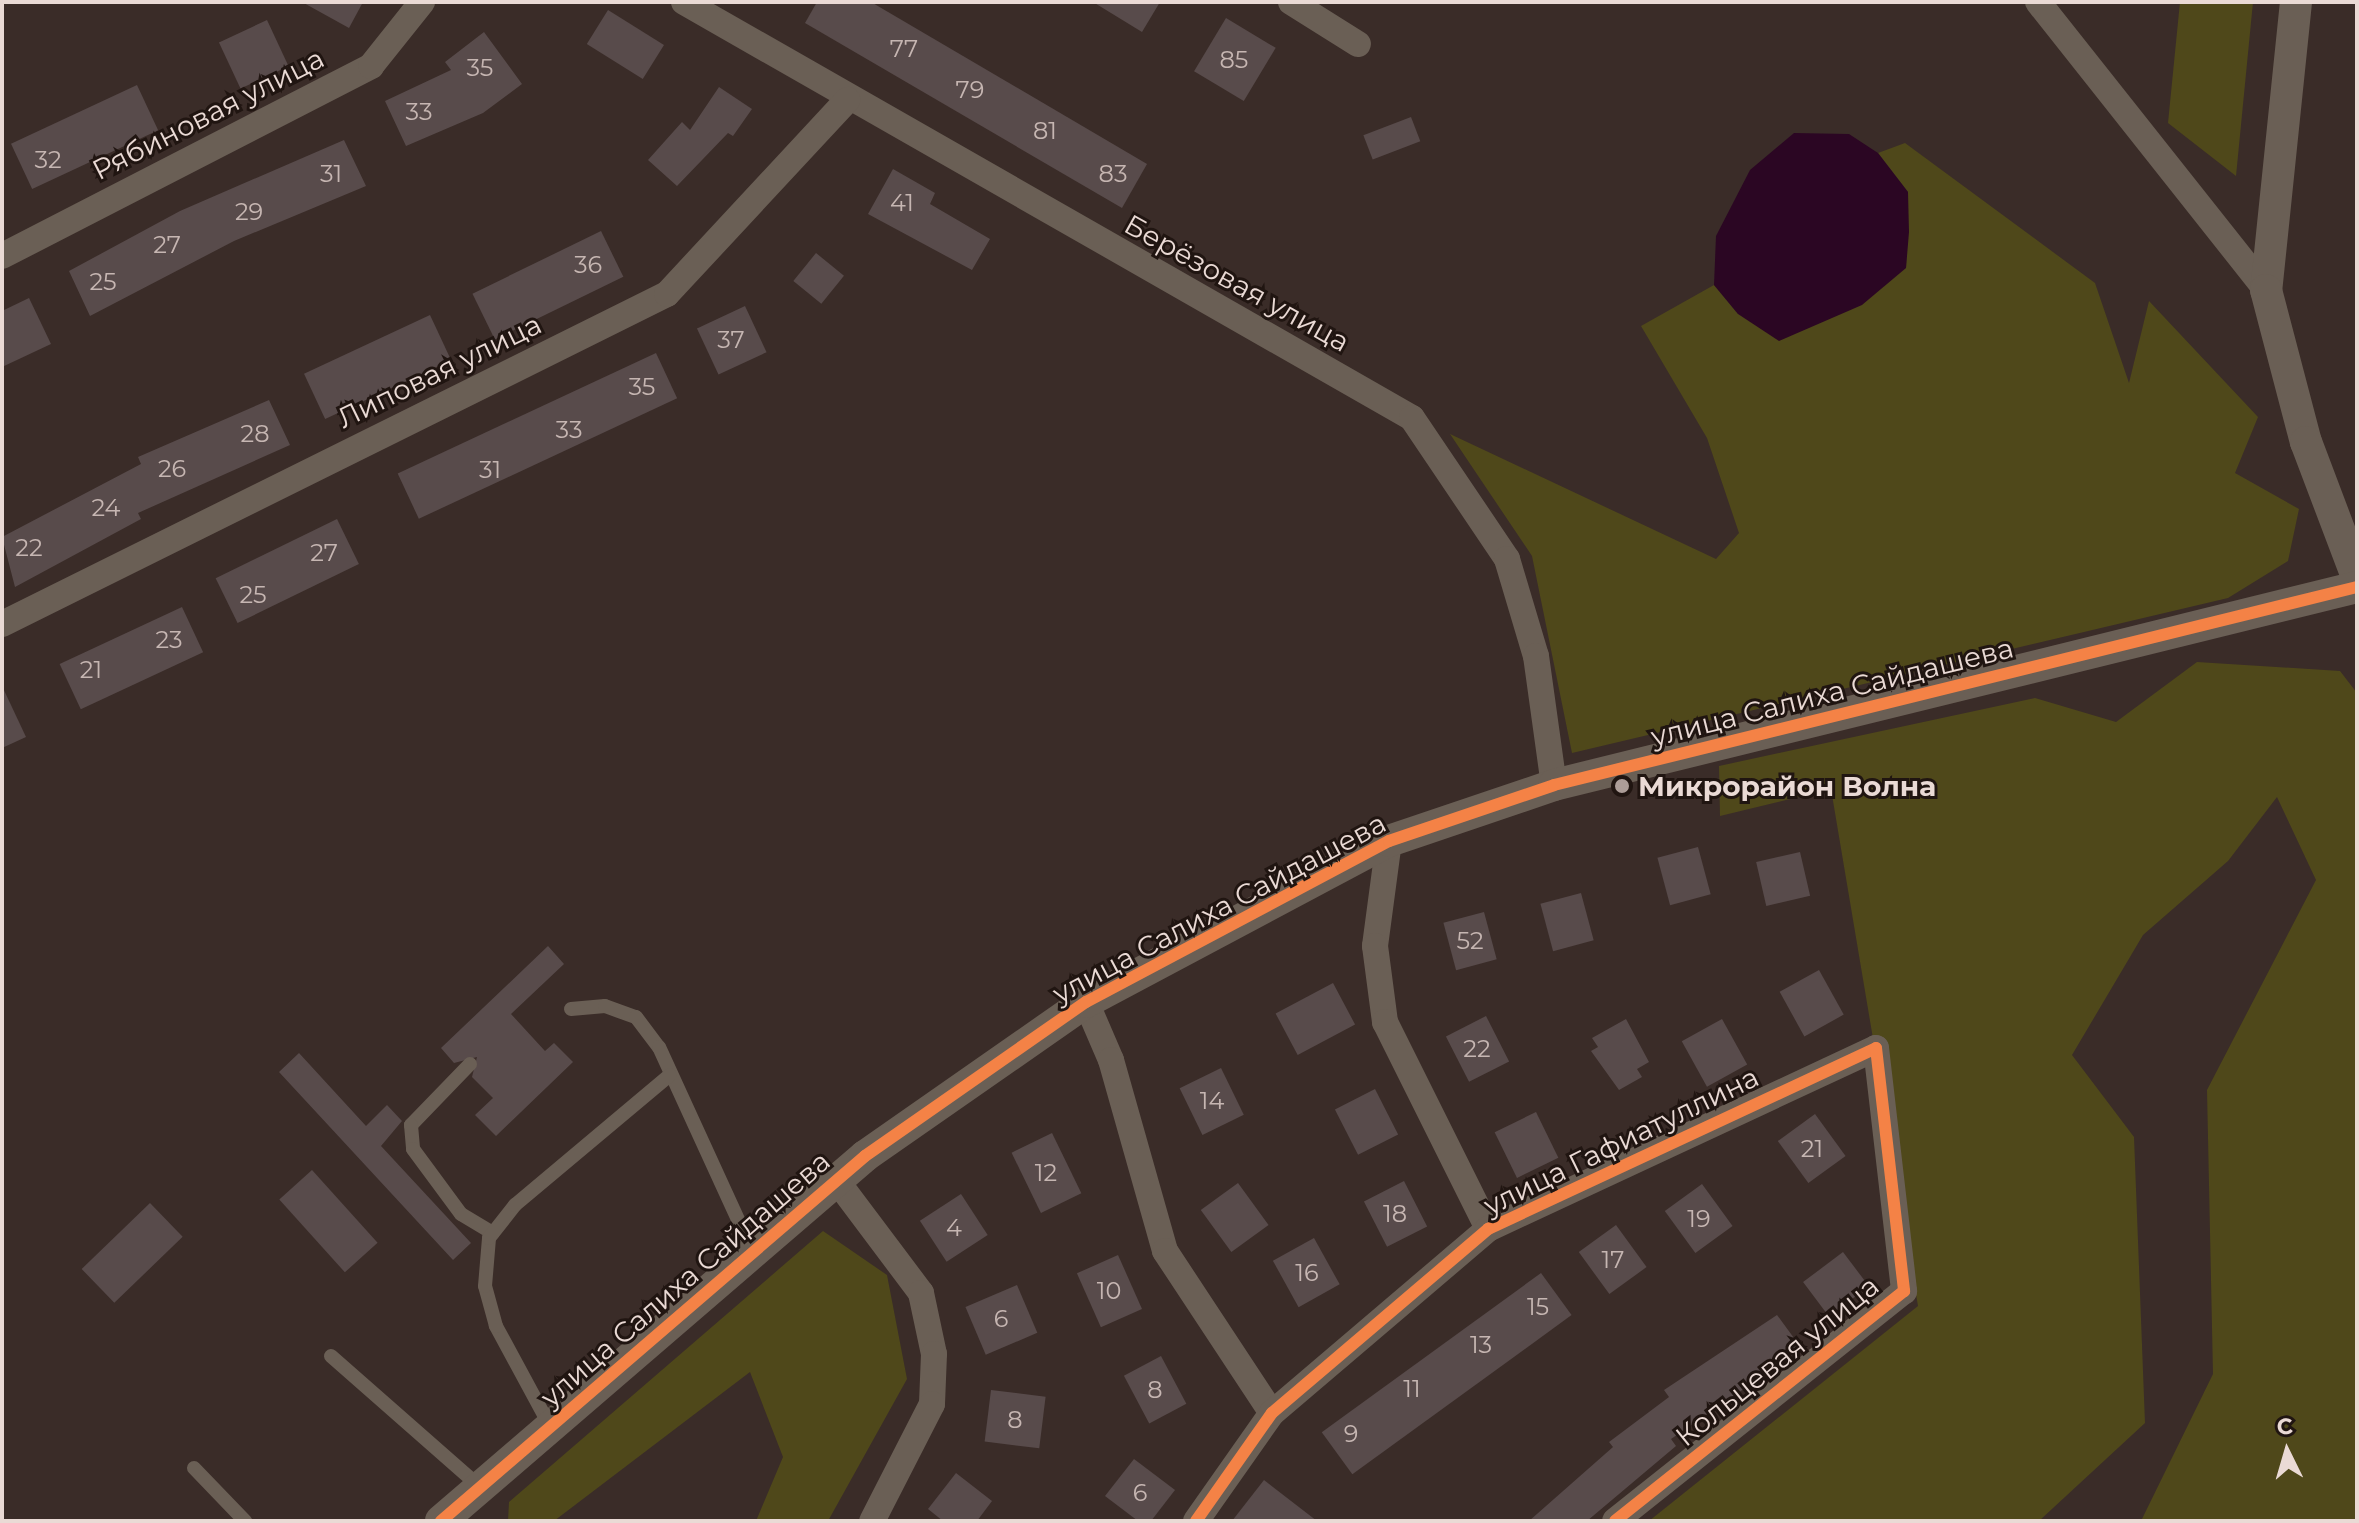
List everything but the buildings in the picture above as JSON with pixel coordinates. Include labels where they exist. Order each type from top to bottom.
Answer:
[{"type":"street","name":"Рябиновая улица","points":[[2,256],[371,66],[422,2]]},
{"type":"street","name":"Берёзовая улица","points":[[684,2],[847,100],[1412,418],[1507,559],[1536,656],[1554,785]]},
{"type":"street","points":[[1291,2],[1358,44]]},
{"type":"street","points":[[2038,2],[2266,290]]},
{"type":"street","points":[[2296,2],[2266,290],[2306,442],[2357,577]]},
{"type":"street","name":"Липовая улица","points":[[2,624],[667,294],[847,100]]},
{"type":"street","name":"улица Салиха Сайдашева","points":[[441,1521],[837,1181],[1086,1002],[1389,841],[1554,785],[2357,587]]},
{"type":"street","points":[[1389,841],[1375,946],[1385,1022],[1488,1229]]},
{"type":"street","points":[[1086,1002],[1111,1060],[1165,1251],[1272,1413]]},
{"type":"street","name":"Кольцевая улица","points":[[1615,1521],[1904,1291],[1876,1048],[1847,1060]]},
{"type":"street","name":"улица Гафиатуллина","points":[[1196,1521],[1272,1413],[1488,1229],[1847,1060]]},
{"type":"street","points":[[837,1181],[921,1293],[934,1354],[932,1404],[872,1521]]},
{"type":"lane","points":[[571,1009],[605,1006],[636,1017],[670,1075],[753,1253]]},
{"type":"lane","points":[[470,1064],[411,1125],[413,1149],[461,1214],[493,1233]]},
{"type":"lane","points":[[551,1427],[496,1326],[485,1286],[493,1233],[515,1205],[670,1075]]},
{"type":"lane","points":[[331,1356],[481,1487]]},
{"type":"lane","points":[[194,1468],[245,1521]]},
{"type":"shaded area","points":[[2180,2],[2253,2],[2236,176],[2168,123]]},
{"type":"shaded area","points":[[1794,133],[1849,134],[1878,153],[1908,192],[1909,232],[1906,268],[1862,305],[1779,341],[1738,314],[1714,285],[1716,236],[1750,170]]},
{"type":"shaded area","points":[[1905,143],[2095,283],[2129,383],[2149,301],[2258,417],[2235,473],[2299,509],[2288,561],[2228,598],[1572,753],[1532,556],[1450,434],[1716,559],[1739,533],[1707,438],[1641,326],[1714,285],[1738,314],[1906,268],[1908,192],[1878,153]]},
{"type":"shaded area","points":[[2197,662],[2340,671],[2357,693],[2357,1521],[2141,1521],[2213,1374],[2207,1090],[2316,880],[2277,797],[2228,861],[2143,935],[2072,1055],[2134,1137],[2145,1423],[2039,1521],[1649,1521],[1918,1306],[1831,789],[1720,816],[1719,766],[2035,698],[2116,722]]},
{"type":"shaded area","points":[[823,1231],[887,1275],[907,1379],[828,1521],[756,1521],[783,1457],[750,1372],[554,1521],[508,1521],[509,1502]]},
{"type":"cycle path","points":[[441,1521],[865,1156],[1086,1002],[1389,841],[1554,785],[2357,587]]},
{"type":"cycle path","points":[[1196,1521],[1272,1413],[1488,1229],[1876,1048],[1904,1291],[1615,1521]]},
{"type":"place","name":"Микрорайон Волна","points":[[1622,786]]}]
